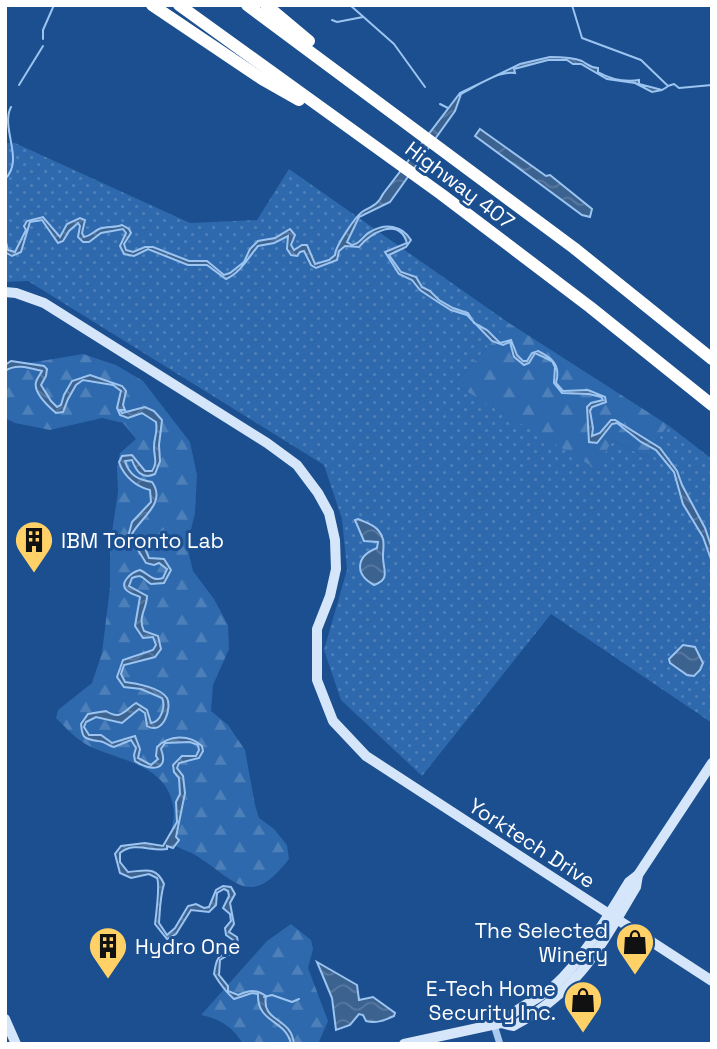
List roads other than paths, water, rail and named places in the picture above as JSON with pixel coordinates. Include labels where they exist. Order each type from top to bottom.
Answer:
[{"type":"highway","points":[[152,5],[262,79],[357,133]]},
{"type":"highway","name":"Highway 407","points":[[179,5],[590,306],[712,405]]},
{"type":"highway","name":"Highway 407","points":[[247,5],[573,248],[712,359]]},
{"type":"highway","points":[[266,5],[355,84]]},
{"type":"street","name":"Yorktech Drive","points":[[5,292],[44,303],[267,443],[297,465],[329,513],[335,540],[336,569],[330,596],[317,629],[317,680],[340,727],[366,756],[712,981]]},
{"type":"street","points":[[404,1044],[498,1024],[554,986],[636,887],[638,875],[712,763]]},
{"type":"street","points":[[5,1019],[16,1044]]},
{"type":"street","points":[[498,1024],[500,1044]]},
{"type":"water","points":[[562,57],[582,61],[608,76],[639,80],[639,84],[662,90],[652,92],[635,83],[607,79],[581,64],[573,64],[567,60],[548,60],[514,69],[515,73],[501,74],[489,79],[520,64]]},
{"type":"water","points":[[485,81],[461,94],[455,111],[390,202],[359,217],[347,242],[355,244],[381,227],[393,227],[403,231],[411,240],[406,247],[389,255],[401,272],[416,277],[422,287],[453,308],[468,313],[473,321],[467,315],[438,302],[420,290],[412,280],[399,274],[385,252],[407,243],[398,230],[377,232],[359,247],[345,246],[339,251],[337,260],[316,268],[311,265],[304,251],[297,256],[291,255],[287,249],[288,236],[274,243],[258,246],[240,269],[226,279],[207,265],[188,265],[148,249],[134,256],[124,254],[120,246],[126,233],[123,229],[101,233],[89,242],[83,242],[78,237],[78,223],[63,241],[58,243],[42,220],[30,222],[21,252],[12,256],[5,252],[5,238],[8,250],[15,252],[26,230],[24,226],[27,221],[43,217],[60,237],[67,224],[80,218],[85,220],[82,233],[84,237],[99,229],[122,225],[131,233],[124,244],[126,250],[133,252],[153,247],[189,261],[207,261],[224,275],[244,262],[250,249],[258,241],[275,238],[290,229],[295,235],[291,245],[294,250],[307,245],[315,264],[329,260],[335,255],[355,220],[379,201],[460,93]]},
{"type":"water","points":[[480,129],[546,176],[550,175],[592,209],[590,217],[582,215],[475,136]]},
{"type":"water","points":[[475,324],[487,330],[500,343],[511,340],[517,355],[523,361],[527,361],[532,353],[538,351],[552,361],[535,353],[529,363],[524,365],[514,357],[510,342],[503,345],[492,341]]},
{"type":"water","points":[[11,361],[44,366],[47,369],[41,385],[57,407],[61,405],[72,381],[90,375],[122,386],[126,391],[123,405],[125,410],[120,410],[122,413],[145,407],[154,411],[162,420],[160,461],[155,474],[143,475],[132,460],[125,461],[132,473],[152,482],[156,490],[155,503],[132,534],[141,538],[149,558],[164,559],[171,570],[164,583],[151,584],[138,576],[132,578],[129,586],[147,596],[142,626],[144,631],[158,636],[161,649],[155,657],[124,665],[121,674],[125,682],[164,694],[168,702],[167,713],[162,724],[153,728],[147,726],[145,713],[139,709],[122,723],[96,717],[86,722],[84,727],[89,735],[101,735],[112,743],[135,736],[140,749],[138,758],[151,765],[158,759],[157,747],[167,740],[179,737],[191,739],[202,746],[203,751],[199,758],[179,763],[177,768],[183,776],[185,793],[176,837],[179,840],[173,848],[167,846],[167,849],[161,850],[131,848],[120,853],[120,862],[128,872],[149,870],[161,878],[164,884],[159,923],[167,935],[175,928],[188,906],[196,904],[209,907],[216,890],[223,886],[231,887],[235,894],[230,903],[234,924],[229,932],[237,937],[239,948],[235,955],[228,955],[220,960],[219,975],[228,986],[228,991],[238,995],[255,991],[266,996],[268,1011],[288,1028],[294,1044],[291,1044],[284,1030],[262,1011],[258,994],[252,993],[234,999],[214,974],[218,959],[231,952],[234,947],[225,928],[231,921],[230,914],[223,908],[229,896],[228,891],[224,889],[217,893],[216,905],[209,912],[191,910],[176,934],[167,939],[155,924],[157,878],[149,874],[131,878],[120,873],[115,854],[121,846],[145,843],[163,846],[177,822],[179,778],[173,765],[182,756],[196,756],[198,745],[190,742],[165,743],[161,749],[163,762],[152,768],[135,761],[136,748],[131,740],[114,747],[87,738],[82,732],[81,724],[88,714],[106,711],[119,715],[136,703],[147,710],[151,723],[158,720],[163,709],[162,698],[141,689],[124,687],[117,677],[123,660],[153,650],[156,645],[153,637],[143,638],[135,626],[140,597],[125,589],[124,585],[137,571],[159,579],[163,578],[167,569],[159,563],[146,563],[137,544],[128,537],[132,522],[151,502],[150,490],[132,480],[119,462],[122,456],[132,455],[145,471],[152,471],[155,462],[156,422],[142,413],[128,418],[120,415],[117,408],[121,391],[113,385],[83,380],[76,385],[63,412],[56,413],[37,391],[36,382],[42,371],[18,367],[5,371],[5,365]]},
{"type":"water","points":[[552,361],[556,367],[557,371],[556,383],[563,391],[588,390],[605,397],[606,402],[592,407],[590,411],[592,436],[600,433],[611,420],[615,420],[660,448],[677,471],[705,528],[712,549],[712,562],[703,537],[683,504],[674,472],[656,450],[617,423],[612,424],[597,443],[589,442],[587,407],[603,400],[589,394],[562,393],[554,383],[555,367]]},
{"type":"water","points":[[355,520],[376,528],[383,540],[384,577],[374,585],[363,576],[360,565],[370,551],[377,548],[378,542],[364,541]]},
{"type":"water","points":[[683,645],[695,647],[703,663],[694,676],[687,675],[670,663],[669,659]]},
{"type":"water","points":[[317,962],[357,985],[359,1000],[373,997],[395,1013],[394,1016],[373,1022],[366,1021],[363,1015],[359,1014],[350,1025],[336,1030],[332,998]]},
{"type":"waterway","points":[[43,39],[43,30],[54,5]]},
{"type":"waterway","points":[[350,5],[394,44],[425,87]]},
{"type":"waterway","points":[[572,5],[582,38],[641,60],[668,86],[674,84],[679,88],[712,85]]},
{"type":"waterway","points":[[332,20],[337,22],[363,17]]},
{"type":"waterway","points":[[19,85],[43,46]]},
{"type":"waterway","points":[[662,90],[667,87]]},
{"type":"waterway","points":[[440,104],[448,108]]},
{"type":"waterway","points":[[5,179],[13,163],[8,124],[11,107]]},
{"type":"waterway","points":[[264,997],[272,995],[292,1002],[299,999]]},
{"type":"place","name":"IBM Toronto Lab","points":[[34,574]]},
{"type":"place","name":"The Selected Winery","points":[[635,976]]},
{"type":"place","name":"Hydro One","points":[[108,980]]},
{"type":"place","name":"E-Tech Home Security Inc.","points":[[583,1034]]}]
